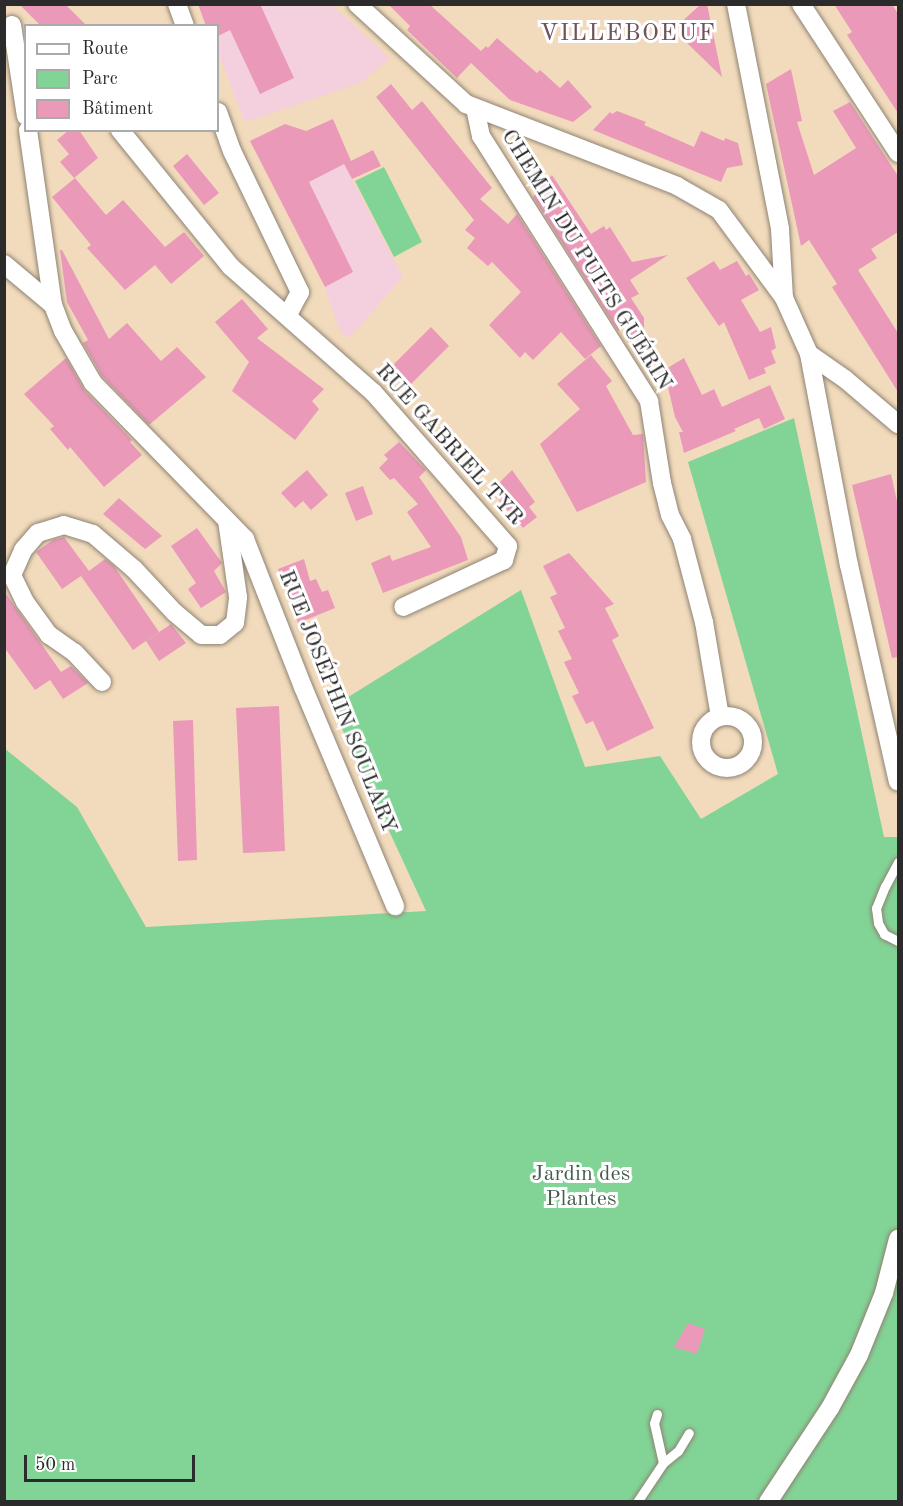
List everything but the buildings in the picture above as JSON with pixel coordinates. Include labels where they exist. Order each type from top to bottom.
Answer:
[{"type":"street","points":[[177,4],[184,24]]},
{"type":"street","points":[[357,4],[417,61],[475,108],[501,116],[677,186],[719,210],[784,298],[809,354],[849,565],[898,782]]},
{"type":"street","points":[[736,4],[780,230],[784,298]]},
{"type":"street","points":[[801,4],[898,153]]},
{"type":"street","points":[[8,20],[24,36]]},
{"type":"street","points":[[8,20],[24,105]]},
{"type":"street","name":"CHEMIN DU PUITS GUÉRIN","points":[[475,108],[481,136],[649,401],[670,515],[682,539],[704,622],[720,717]]},
{"type":"street","points":[[122,132],[231,267],[288,315],[300,292],[232,151],[219,115]]},
{"type":"street","points":[[28,132],[53,305]]},
{"type":"street","points":[[4,264],[53,305]]},
{"type":"street","name":"RUE JOSÉPHIN SOULARY","points":[[53,305],[63,331],[93,382],[245,539],[303,687],[395,906]]},
{"type":"street","name":"RUE GABRIEL TYR","points":[[288,315],[373,392],[508,546],[504,560],[403,607]]},
{"type":"street","points":[[809,354],[845,379],[898,424]]},
{"type":"street","points":[[102,682],[75,653],[48,635],[25,602],[12,575],[23,550],[38,533],[64,525],[93,534],[134,569],[174,612],[201,635],[220,635],[236,623],[238,597],[227,521]]},
{"type":"street","points":[[768,1502],[830,1408],[859,1355],[884,1293],[898,1239]]},
{"type":"lane","points":[[898,862],[876,908],[878,923],[884,934],[898,941]]},
{"type":"lane","points":[[657,1414],[654,1423],[663,1462]]},
{"type":"lane","points":[[637,1502],[663,1462],[678,1451],[689,1433]]},
{"type":"shaded area","points":[[198,5],[332,5],[390,58],[360,83],[245,122],[219,56],[219,24],[206,24]]},
{"type":"shaded area","points":[[344,164],[403,277],[348,339],[339,329],[325,287],[274,186]]},
{"type":"green space","points":[[384,167],[422,242],[394,257],[355,181]]},
{"type":"green space","name":"Jardin des Plantes","points":[[794,418],[884,837],[898,837],[898,1501],[5,1501],[4,748],[77,807],[146,927],[426,911],[332,707],[521,590],[585,767],[660,756],[701,819],[778,774],[688,462]]},
{"type":"district","name":"VILLEBOEUF","points":[[628,35]]}]
